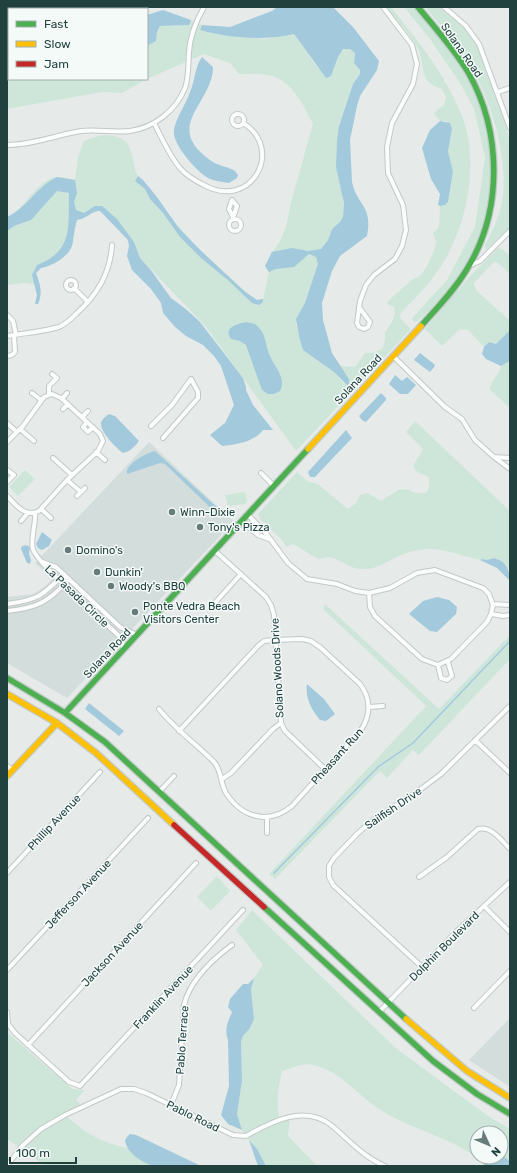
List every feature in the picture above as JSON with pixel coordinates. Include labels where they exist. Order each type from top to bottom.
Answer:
[{"type":"main road","name":"Solana Road","points":[[56,723],[451,293],[469,266],[482,239],[492,202],[495,164],[491,131],[483,103],[469,73],[418,7]]},
{"type":"main road","points":[[7,678],[65,713],[104,742],[387,1003],[467,1071],[510,1098]]},
{"type":"main road","points":[[7,694],[56,723],[96,753],[433,1061],[477,1094],[510,1114]]},
{"type":"main road","points":[[7,776],[56,723]]},
{"type":"main road","points":[[183,831],[191,822]]},
{"type":"main road","points":[[280,921],[288,912]]},
{"type":"street","points":[[7,145],[30,144],[82,131],[131,131],[154,123],[166,115],[182,94],[187,79],[190,41],[196,23],[204,7]]},
{"type":"street","points":[[359,307],[370,322],[368,327],[364,329],[359,328],[357,323],[359,307],[366,285],[374,275],[395,259],[402,246],[406,230],[403,205],[388,173],[386,147],[392,123],[413,84],[416,70],[416,58],[408,38],[383,7]]},
{"type":"street","points":[[444,7],[466,26],[480,44],[510,128]]},
{"type":"street","points":[[498,92],[510,88]]},
{"type":"street","points":[[154,123],[175,161],[188,175],[213,190],[230,192],[243,188],[251,182],[258,173],[262,162],[262,150],[258,138],[243,123]]},
{"type":"street","points":[[230,192],[232,200],[237,206],[234,217],[230,209],[232,200]]},
{"type":"street","points":[[469,266],[484,257],[510,231]]},
{"type":"street","points":[[7,336],[59,327],[68,322],[88,302],[102,283],[106,273],[112,245]]},
{"type":"street","points":[[74,288],[88,302]]},
{"type":"street","points":[[7,315],[13,321],[15,335],[15,352],[12,355],[7,356]]},
{"type":"street","points":[[393,356],[445,407],[462,419],[475,440],[510,469]]},
{"type":"street","points":[[49,394],[49,386],[57,378],[52,374]]},
{"type":"street","points":[[151,426],[171,405],[191,380],[199,394],[198,398],[184,416],[163,438]]},
{"type":"street","points":[[32,392],[41,400]]},
{"type":"street","points":[[62,398],[67,393]]},
{"type":"street","points":[[7,442],[41,400],[49,394],[55,394],[62,398],[100,434],[102,444],[41,509],[35,513],[28,513],[22,510],[7,496]]},
{"type":"street","points":[[63,409],[68,404]]},
{"type":"street","points":[[82,418],[88,411]]},
{"type":"street","points":[[7,423],[34,441]]},
{"type":"street","points":[[96,452],[105,460]]},
{"type":"street","points":[[494,457],[510,458]]},
{"type":"street","points":[[53,458],[72,476]]},
{"type":"street","points":[[7,470],[14,475],[7,482]]},
{"type":"street","points":[[261,473],[274,486]]},
{"type":"street","points":[[67,480],[81,492]]},
{"type":"street","points":[[77,496],[85,488]]},
{"type":"street","points":[[41,509],[51,518]]},
{"type":"street","points":[[21,521],[28,513]]},
{"type":"street","name":"La Pasada Circle","points":[[35,513],[33,549],[38,558],[64,585],[119,636],[122,640],[123,650]]},
{"type":"street","points":[[247,514],[265,532],[288,563],[307,579],[337,584],[355,591],[369,593],[390,588],[417,573],[435,570],[480,586],[489,594],[493,604],[491,614],[487,622],[448,662],[438,665],[431,664],[422,659],[375,616],[370,607],[369,593]]},
{"type":"street","points":[[241,521],[258,535],[269,539]]},
{"type":"street","name":"Solano Woods Drive","points":[[214,550],[266,597],[272,605],[276,640],[281,723],[285,731],[325,769]]},
{"type":"street","name":"La Pasada Circle","points":[[42,562],[52,564],[120,627],[138,635]]},
{"type":"street","points":[[7,604],[36,599],[46,592],[64,574]]},
{"type":"street","points":[[213,605],[241,574]]},
{"type":"street","points":[[7,611],[31,608],[39,605],[53,596],[69,579]]},
{"type":"street","points":[[493,604],[510,605]]},
{"type":"street","points":[[491,614],[503,616],[510,615]]},
{"type":"street","points":[[179,731],[264,641],[302,639],[316,644],[360,684],[368,698],[369,707],[383,706]]},
{"type":"street","points":[[438,665],[441,678],[447,680],[452,676],[448,662]]},
{"type":"street","name":"Sailfish Drive","points":[[422,967],[334,885],[329,877],[329,866],[334,858],[362,829],[429,783],[510,706]]},
{"type":"street","name":"Pheasant Run","points":[[267,818],[280,814],[292,806],[361,730],[367,719],[369,707]]},
{"type":"street","points":[[159,709],[179,731],[216,764],[226,792],[240,807],[255,816],[267,818],[267,833]]},
{"type":"street","points":[[222,779],[231,774],[273,729],[281,723]]},
{"type":"street","points":[[475,740],[510,774]]},
{"type":"street","points":[[7,766],[13,770]]},
{"type":"street","name":"Phillip Avenue","points":[[7,873],[100,772]]},
{"type":"street","points":[[158,792],[174,776]]},
{"type":"street","name":"Jefferson Avenue","points":[[7,970],[148,818]]},
{"type":"street","points":[[419,877],[447,857],[478,829],[485,828],[492,832],[510,849]]},
{"type":"street","name":"Jackson Avenue","points":[[28,1045],[196,862]]},
{"type":"street","name":"Dolphin Boulevard","points":[[379,1012],[422,967],[510,882]]},
{"type":"street","points":[[484,906],[510,932]]},
{"type":"street","name":"Franklin Avenue","points":[[28,1045],[69,1082],[76,1086],[83,1084],[243,910]]},
{"type":"street","name":"Pablo Terrace","points":[[171,1105],[179,1085],[184,1005],[188,994],[198,978],[218,956],[232,945]]},
{"type":"street","points":[[474,1008],[510,971]]},
{"type":"street","points":[[7,1012],[10,1028],[28,1045]]},
{"type":"street","name":"Pablo Road","points":[[7,1166],[22,1146],[41,1129],[65,1115],[115,1091],[127,1089],[140,1090],[233,1136],[246,1136],[289,1116],[302,1115],[316,1117],[331,1125],[364,1155],[385,1166]]},
{"type":"shaded area","points":[[149,442],[233,521],[67,698],[7,663],[7,597],[33,594],[44,587],[52,579],[35,563]]},
{"type":"shaded area","points":[[510,1018],[510,1087],[469,1060]]},
{"type":"green space","points":[[386,7],[391,7],[431,59],[448,86],[462,116],[468,135],[470,155],[468,197],[463,217],[456,237],[437,272],[429,283],[401,313],[400,318],[411,329],[296,451],[206,327],[129,246],[125,236],[118,227],[100,211],[94,212],[77,220],[72,246],[67,254],[50,265],[41,268],[36,273],[41,292],[38,304],[35,304],[37,295],[34,284],[24,283],[7,285],[7,217],[20,208],[36,189],[49,180],[56,177],[63,177],[75,180],[78,157],[84,141],[98,136],[108,135],[122,139],[126,143],[131,152],[139,177],[189,238],[248,293],[257,300],[263,299],[269,272],[265,266],[272,252],[280,241],[286,227],[291,202],[313,124],[300,101],[283,81],[264,74],[239,74],[230,63],[204,54],[148,79],[148,45],[156,41],[157,32],[160,26],[188,25],[191,20],[202,25],[200,30],[215,34],[265,39],[294,34],[317,67],[331,76],[340,52],[346,48],[353,50],[355,53],[354,63],[360,70],[360,74],[353,84],[339,126],[339,176],[344,203],[343,217],[332,229],[328,240],[321,249],[319,263],[305,303],[296,323],[303,350],[334,372],[344,384],[349,379],[340,366],[355,367],[365,353],[379,351],[383,346],[385,332],[395,314],[394,307],[387,304],[388,301],[413,279],[420,276],[427,266],[435,248],[436,241],[433,233],[439,227],[440,206],[445,205],[448,202],[453,172],[448,151],[452,129],[446,121],[440,121],[434,114],[444,105],[446,97],[442,89],[434,86],[425,77],[420,54],[407,32]]},
{"type":"green space","points":[[404,7],[414,7],[454,57],[468,79],[474,90],[485,120],[490,152],[490,184],[485,216],[475,246],[460,274],[440,300],[416,322],[413,321],[412,318],[447,280],[475,227],[485,157],[474,109],[460,83],[430,39]]},
{"type":"green space","points":[[425,7],[439,7],[464,28],[478,47],[506,124],[510,144],[510,228],[486,250],[485,245],[500,211],[503,194],[504,175],[498,136],[486,98],[470,65],[455,42]]},
{"type":"green space","points":[[7,56],[8,80],[145,80],[122,93],[102,92],[7,109]]},
{"type":"green space","points":[[498,248],[502,249],[510,256],[510,274],[498,263],[494,262],[474,283],[476,290],[510,321],[510,330],[496,344],[489,342],[484,347],[468,330],[460,329],[442,346],[425,329],[469,277]]},
{"type":"green space","points":[[510,361],[510,408],[490,390],[490,386],[501,366]]},
{"type":"green space","points":[[415,421],[510,511],[510,571],[505,564],[495,558],[480,560],[431,549],[411,552],[399,556],[374,568],[360,569],[352,567],[332,557],[318,559],[293,544],[286,547],[282,540],[260,519],[258,514],[297,472],[307,481],[318,484],[348,509],[356,503],[360,495],[368,493],[381,501],[398,490],[407,489],[415,493],[426,493],[429,488],[429,478],[418,473],[413,466],[423,449],[406,432]]},
{"type":"green space","points":[[25,470],[35,479],[18,496],[9,487]]},
{"type":"green space","points":[[244,492],[246,494],[247,502],[245,504],[228,506],[225,495]]},
{"type":"green space","points":[[325,604],[439,709],[510,635],[510,659],[419,755],[413,750],[387,778],[380,771],[275,879],[269,874],[426,706],[323,609]]},
{"type":"green space","points":[[217,876],[230,891],[211,911],[197,897]]},
{"type":"green space","points":[[252,910],[398,1050],[491,1118],[503,1125],[469,1125],[469,1153],[450,1142],[382,1111],[334,1074],[314,1065],[306,1064],[282,1071],[278,1112],[282,1122],[290,1119],[288,1136],[317,1166],[258,1166],[249,1140],[242,1130],[237,1114],[242,1081],[241,1042],[243,1036],[250,1028],[254,1019],[251,989],[254,978],[263,965],[236,930]]},
{"type":"green space","points":[[7,1032],[72,1089],[85,1090],[76,1100],[81,1104],[65,1115],[87,1132],[108,1143],[127,1148],[126,1136],[130,1134],[136,1135],[201,1166],[45,1166],[7,1139]]},
{"type":"green space","points":[[510,1129],[510,1166],[485,1165],[509,1165]]},
{"type":"water","points":[[277,7],[333,7],[353,27],[379,61],[377,70],[360,96],[350,140],[352,182],[354,190],[364,206],[368,218],[367,236],[340,256],[332,271],[322,303],[323,320],[332,353],[349,379],[349,384],[347,385],[334,372],[303,350],[299,336],[296,319],[305,303],[318,264],[316,257],[309,254],[294,267],[276,269],[269,272],[265,266],[272,252],[292,248],[308,251],[321,249],[328,240],[332,229],[343,217],[344,203],[336,167],[337,141],[339,126],[353,84],[360,74],[360,70],[354,63],[355,53],[350,49],[343,49],[338,57],[331,76],[326,78],[294,34],[247,38],[222,35],[200,30],[202,25],[230,27],[272,11]]},
{"type":"water","points":[[163,10],[191,20],[189,25],[160,26],[157,32],[156,41],[148,45],[148,15]]},
{"type":"water","points":[[202,57],[213,67],[211,80],[190,125],[190,136],[196,148],[210,160],[216,164],[235,171],[238,175],[237,178],[229,183],[208,178],[197,169],[180,149],[174,135],[175,124],[192,88],[198,65]]},
{"type":"water","points":[[440,121],[450,123],[452,129],[448,151],[453,172],[448,202],[445,205],[440,206],[438,205],[440,194],[431,179],[422,148],[430,130]]},
{"type":"water","points":[[138,176],[157,197],[178,227],[198,248],[245,292],[257,300],[263,299],[263,302],[259,305],[252,303],[229,281],[201,258],[180,237],[163,213],[150,199],[145,189],[135,181]]},
{"type":"water","points":[[57,177],[75,180],[77,193],[74,202],[76,210],[84,213],[95,206],[102,206],[117,219],[134,242],[140,258],[171,298],[200,322],[243,378],[246,390],[253,405],[273,430],[263,430],[250,440],[233,445],[222,446],[210,435],[225,423],[234,405],[221,366],[203,345],[186,336],[175,327],[163,313],[161,303],[151,289],[132,270],[127,256],[129,246],[128,240],[100,211],[94,212],[77,220],[72,246],[67,254],[50,265],[41,268],[36,273],[41,292],[38,304],[35,304],[37,295],[32,275],[37,265],[49,259],[63,245],[68,227],[69,193],[57,191],[31,220],[14,226],[7,231],[7,217],[20,208],[50,181]]},
{"type":"water","points":[[246,322],[255,324],[262,332],[270,356],[281,377],[282,386],[280,391],[274,394],[268,394],[262,390],[246,345],[240,341],[231,339],[229,335],[232,327]]},
{"type":"water","points":[[510,330],[510,361],[501,366],[486,359],[482,354],[484,347],[489,342],[496,344]]},
{"type":"water","points":[[420,353],[434,364],[435,366],[430,372],[414,360]]},
{"type":"water","points":[[395,375],[402,381],[407,377],[416,385],[408,394],[400,394],[389,384]]},
{"type":"water","points":[[381,393],[386,400],[366,422],[362,420],[359,416]]},
{"type":"water","points":[[109,414],[115,416],[139,441],[128,451],[123,453],[120,451],[109,440],[103,431],[101,423]]},
{"type":"water","points":[[346,430],[352,438],[315,477],[310,477],[308,472]]},
{"type":"water","points":[[155,451],[222,512],[223,516],[217,514],[165,464],[160,463],[127,474],[129,466],[147,454]]},
{"type":"water","points":[[42,532],[52,540],[49,546],[42,550],[38,548],[36,544]]},
{"type":"water","points":[[26,545],[30,547],[30,564],[27,563],[21,549],[22,546]]},
{"type":"water","points":[[494,558],[502,561],[506,566],[510,581],[497,568],[480,560]]},
{"type":"water","points":[[437,597],[449,600],[457,607],[456,614],[437,632],[430,631],[409,614],[423,601]]},
{"type":"water","points":[[307,684],[324,699],[335,714],[326,721],[320,720],[311,707],[307,694]]},
{"type":"water","points":[[89,703],[124,731],[119,736],[85,709]]},
{"type":"water","points":[[254,978],[251,989],[254,1019],[250,1028],[243,1036],[241,1042],[242,1081],[237,1114],[242,1130],[228,1124],[221,1115],[229,1086],[228,1040],[226,1029],[232,1012],[228,1007],[230,999],[243,984],[248,984]]},
{"type":"water","points":[[130,1134],[136,1135],[201,1166],[164,1167],[154,1166],[145,1162],[131,1153],[128,1149],[125,1140]]},
{"type":"water","points":[[249,1140],[257,1149],[266,1166],[258,1166]]},
{"type":"water","points":[[509,1160],[510,1161],[510,1166],[485,1165],[509,1165]]},
{"type":"waterway","points":[[274,873],[378,767],[413,743],[510,641]]},
{"type":"traffic: fast","points":[[418,7],[463,63],[479,95],[487,120],[492,145],[494,171],[492,197],[487,222],[479,246],[457,285],[421,326]]},
{"type":"traffic: fast","points":[[65,713],[308,449]]},
{"type":"traffic: fast","points":[[7,678],[65,713],[105,742],[406,1019]]},
{"type":"traffic: fast","points":[[264,907],[433,1061],[477,1094],[510,1114]]},
{"type":"traffic: slow","points":[[308,449],[421,326]]},
{"type":"traffic: slow","points":[[7,694],[57,723],[96,753],[174,825]]},
{"type":"traffic: slow","points":[[7,776],[57,723]]},
{"type":"traffic: slow","points":[[406,1019],[467,1071],[510,1098]]},
{"type":"traffic: jam","points":[[174,825],[264,907]]},
{"type":"place","name":"Winn-Dixie","points":[[172,512]]},
{"type":"place","name":"Tony's Pizza","points":[[200,527]]},
{"type":"place","name":"Domino's","points":[[68,550]]},
{"type":"place","name":"Dunkin'","points":[[97,572]]},
{"type":"place","name":"Woody's BBQ","points":[[111,586]]},
{"type":"place","name":"Ponte Vedra Beach Visitors Center","points":[[135,612]]}]
